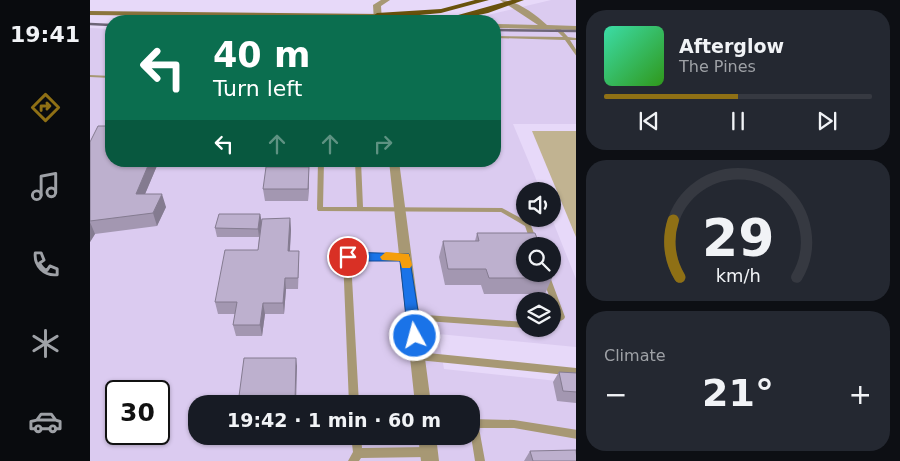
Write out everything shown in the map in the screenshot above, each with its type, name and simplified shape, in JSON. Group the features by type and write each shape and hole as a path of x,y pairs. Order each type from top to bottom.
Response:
{"highway":[{"path":"406,15 434,12 485,0"},
{"path":"460,15 485,11 507,2 520,0"}],"main road":[{"path":"90,13 205,15"},
{"path":"90,20 105,20"}],"street":[{"path":"378,15 377,5 386,0"},
{"path":"507,2 535,18 545,27"},
{"path":"501,26 576,28"},
{"path":"395,167 422,395"}],"lane":[{"path":"556,27 566,38 576,56"},
{"path":"501,37 576,39"},
{"path":"90,76 105,77"},
{"path":"321,167 320,209 502,210 528,225 532,237"},
{"path":"358,167 360,209"},
{"path":"354,395 348,257 405,257"},
{"path":"412,317 516,325"},
{"path":"417,356 576,372"},
{"path":"480,423 514,424 576,435"},
{"path":"477,445 480,461"},
{"path":"355,457 429,450"}],"shaded area":[{"path":"551,0 576,0 576,124 513,124 537,182 516,182 516,227 555,227 559,237 516,237 516,282 561,282 561,242 576,279 576,347 438,334 444,369 576,383 576,461 90,461 90,28 105,29 105,167 501,167 501,15 487,15"},
{"path":"532,131 576,131 576,237 561,201 561,182 553,182"}],"building":[{"path":"98,126 105,126 105,167 147,167 136,194 162,194 153,213 90,221 90,142"},
{"path":"266,167 309,167 308,189 263,189"},
{"path":"219,214 260,214 258,229 215,228"},
{"path":"290,218 288,251 299,251 298,278 285,278 283,303 263,303 260,325 233,325 237,302 215,302 225,250 258,250 262,219"},
{"path":"477,233 535,233 537,237 516,237 516,278 489,278 486,269 448,269 443,241 479,241"},
{"path":"244,358 296,358 295,395 239,395"},
{"path":"559,372 576,373 576,392 563,391"},
{"path":"576,450 576,461 533,461 530,451"}],"railway":[{"path":"90,24 105,25"},
{"path":"501,30 576,31"}],"slow traffic":[{"path":"386,257 405,257 406,265"}],"route":[{"path":"348,257 405,257 415,336"}]}
